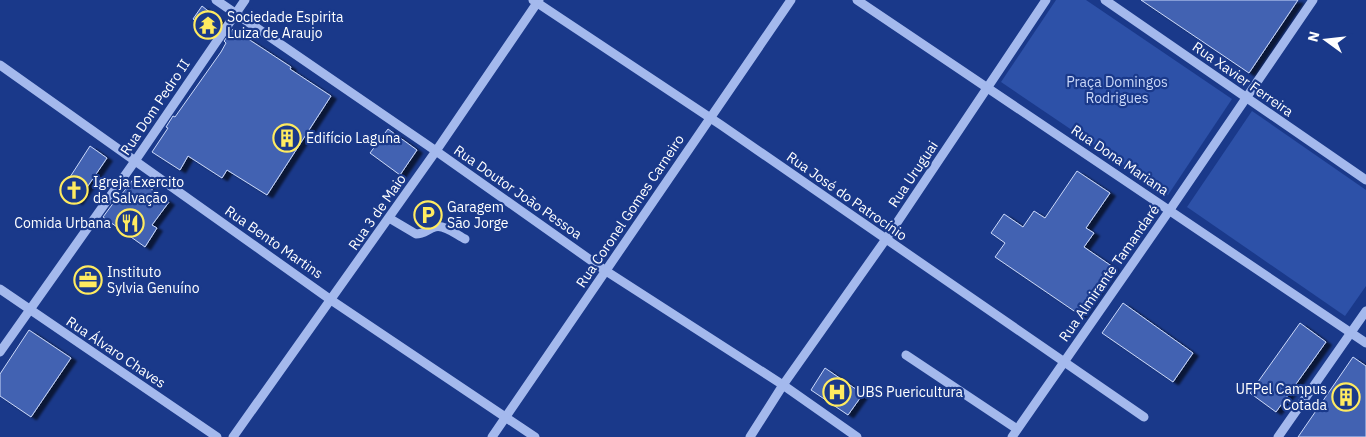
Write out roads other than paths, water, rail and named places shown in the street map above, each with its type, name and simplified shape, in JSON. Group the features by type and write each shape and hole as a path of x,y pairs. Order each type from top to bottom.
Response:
{"street":[{"name":"Rua Doutor João Pessoa","path":"216,0 436,151 606,271 783,385 858,437"},
{"name":"Rua Dom Pedro II","path":"0,352 135,161 245,0"},
{"name":"Rua Coronel Gomes Carneiro","path":"492,437 790,0"},
{"name":"Rua Dona Mariana","path":"858,0 1366,343"},
{"name":"Rua Uruguai","path":"750,437 783,385 886,239 1046,0"},
{"name":"Rua Xavier Ferreira","path":"1105,0 1366,180"},
{"name":"Rua Almirante Tamandaré","path":"1015,433 1313,0"},
{"name":"Rua José do Patrocínio","path":"536,1 710,118 1144,417"},
{"name":"Rua 3 de Maio","path":"233,437 436,151 536,1"},
{"name":"Rua Bento Martins","path":"0,65 331,300 535,437"},
{"path":"389,218 416,234 421,234 440,226 464,239"},
{"name":"Rua Álvaro Chaves","path":"0,289 217,437"},
{"path":"1278,437 1366,311"},
{"path":"906,355 1015,433"}],"place":[{"name":"Sociedade Espirita Luiza de Araujo","path":"208,25"},
{"name":"Edifício Laguna","path":"287,138"},
{"name":"Igreja Exercito da Salvação","path":"74,190"},
{"name":"Garagem São Jorge","path":"428,215"},
{"name":"Comida Urbana","path":"130,223"},
{"name":"Instituto Sylvia Genuíno","path":"88,280"},
{"name":"UBS Puericultura","path":"837,392"},
{"name":"UFPel Campus Cotada","path":"1346,397"}],"park label":[{"name":"Praça Domingos Rodrigues","path":"1117,90"}]}
